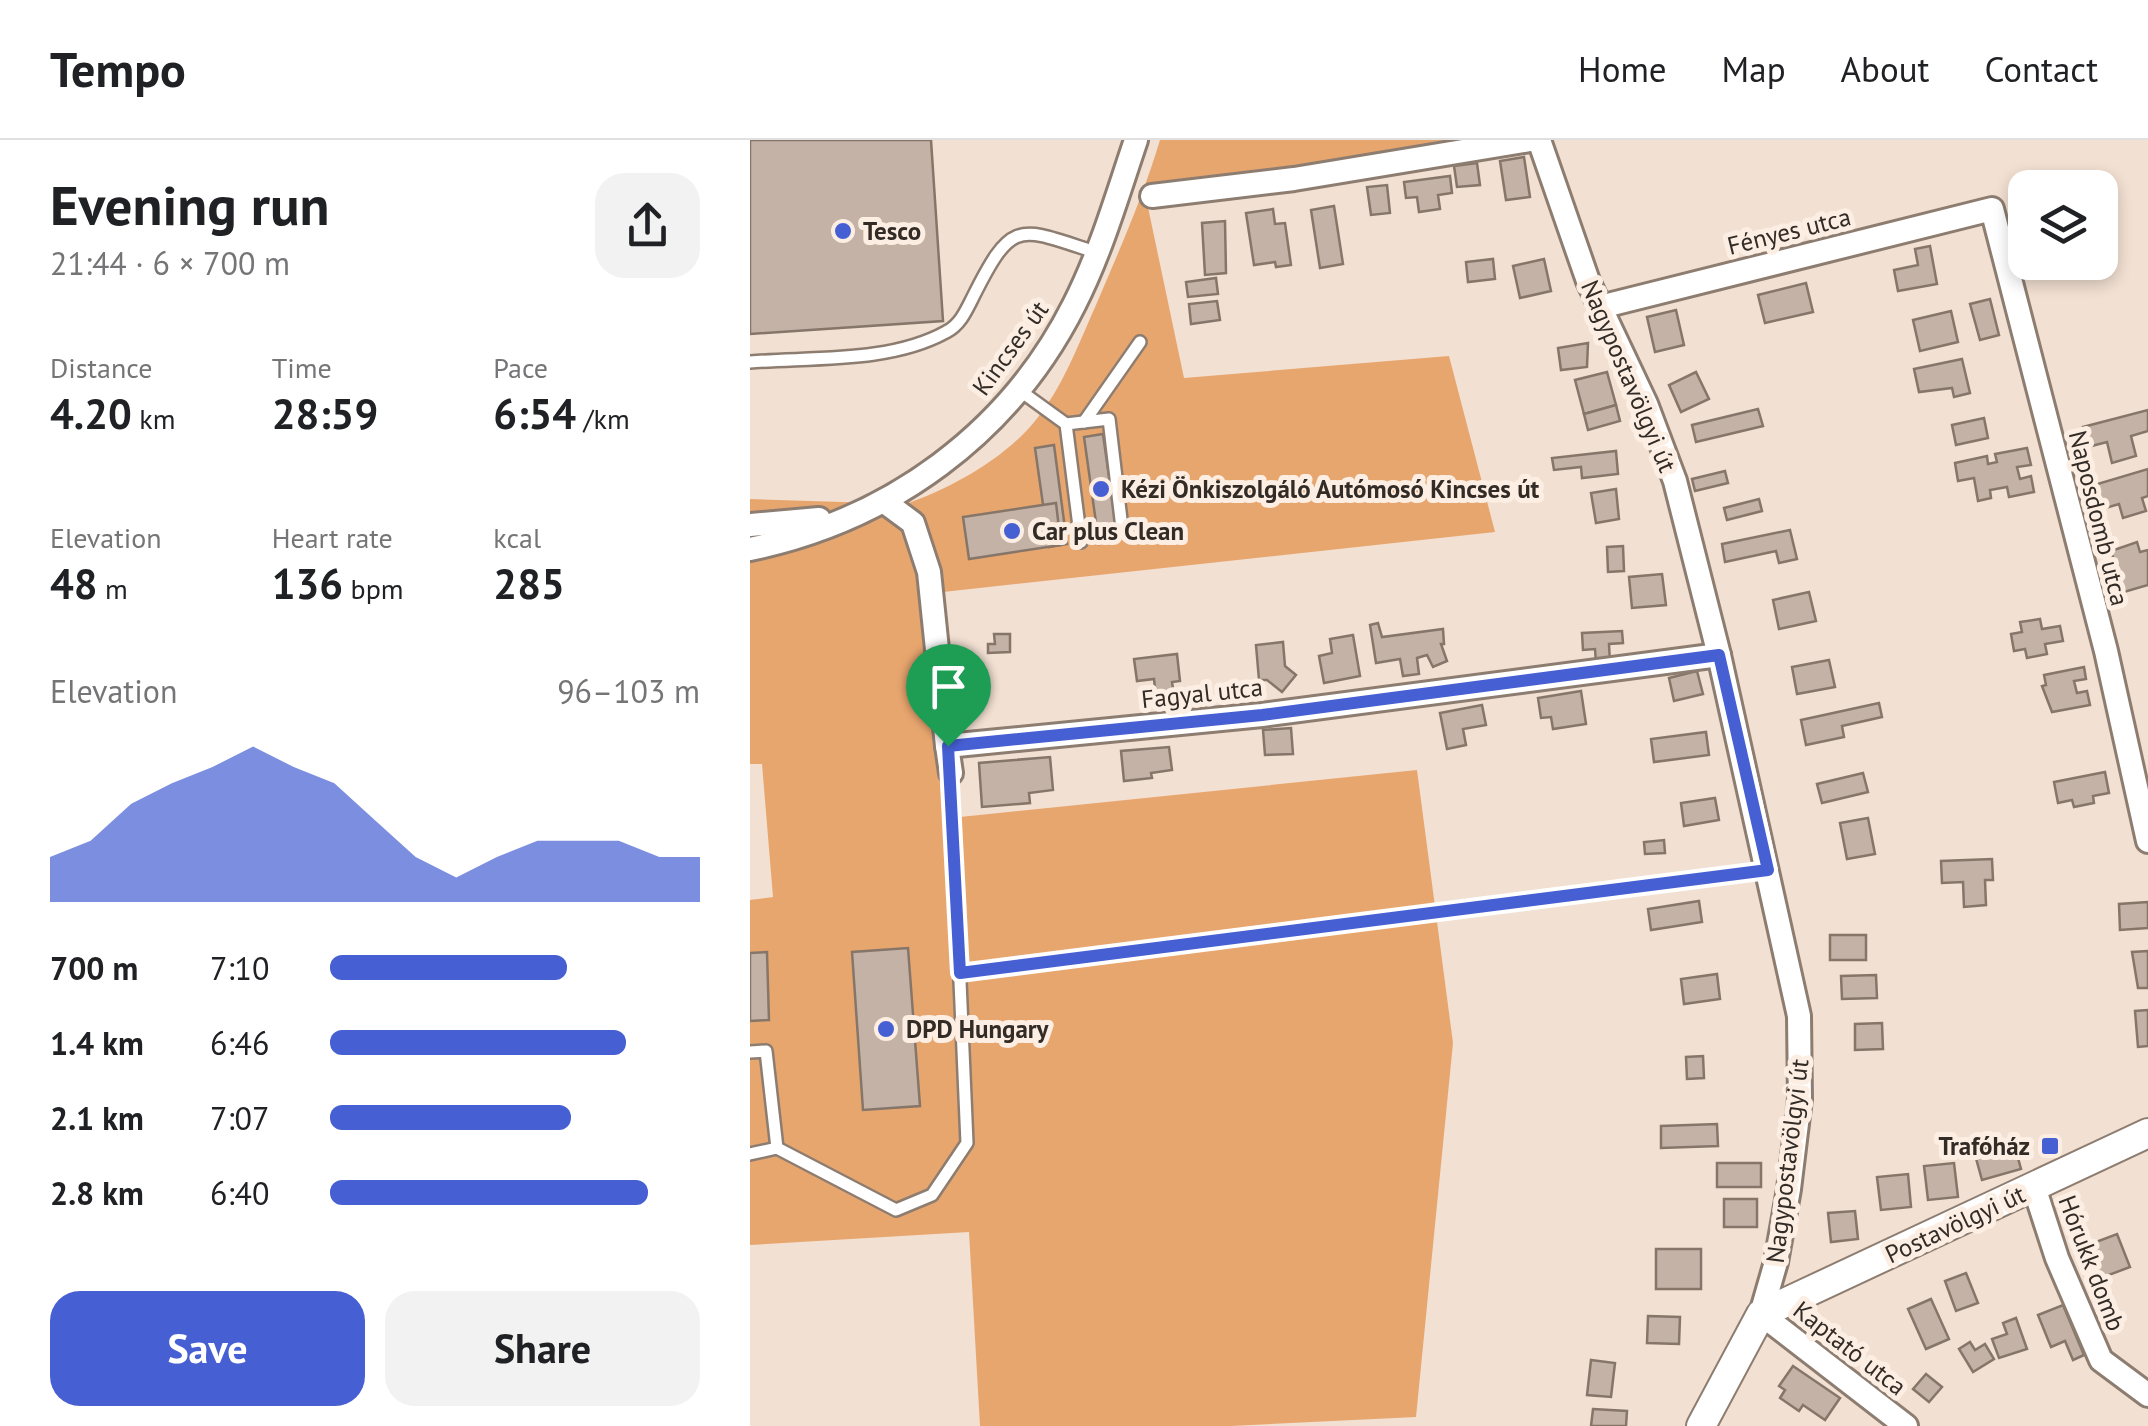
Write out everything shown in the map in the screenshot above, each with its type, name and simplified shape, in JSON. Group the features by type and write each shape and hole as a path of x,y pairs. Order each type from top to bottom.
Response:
{"street":[{"name":"Kincses út","path":"842,517 886,503 954,456 1019,390 1060,330 1098,254 1136,140"},
{"path":"1152,196 1294,179 1530,140"},
{"name":"Nagypostavölgyi út","path":"1539,140 1560,209 1646,404 1674,481 1719,655 1797,1003 1802,1044 1800,1098 1776,1262 1761,1314 1701,1426"},
{"name":"Fényes utca","path":"1600,306 1992,209"},
{"name":"Naposdomb utca","path":"1992,209 2106,651 2148,842"},
{"path":"886,503 913,523 929,572 950,772"},
{"path":"750,526 842,517"},
{"path":"750,548 785,542 842,517"},
{"name":"Fagyal utca","path":"948,746 1262,715 1719,655"},
{"name":"Postavölgyi út","path":"1761,1314 2148,1133"},
{"name":"Hórukk domb","path":"2034,1187 2057,1258 2101,1360 2148,1395"},
{"name":"Kaptató utca","path":"1761,1314 1906,1426"}],"lane":[{"path":"750,362 901,350 950,330 966,311 996,251 1012,238 1044,235 1098,254"},
{"path":"1084,422 1140,342"},
{"path":"1019,390 1066,424 1108,420 1122,528"},
{"path":"1066,424 1081,542"},
{"path":"750,1154 777,1148 860,1195 896,1210 932,1195 967,1143 950,772"},
{"path":"960,973 1768,870"},
{"path":"750,1052 766,1050 777,1148"}],"shaded area":[{"path":"1160,140 1500,140 1145,193 1184,378 1449,356 1495,532 943,592 960,817 1417,770 1453,1043 1416,1417 1231,1426 980,1426 969,1232 750,1245 750,900 773,897 762,764 750,764 750,499 906,504 959,481 1008,448 1045,408 1069,365 1130,224"}],"building":[{"name":"Tesco","path":"750,140 931,140 943,321 750,334"},
{"path":"1524,157 1530,197 1506,200 1500,161"},
{"path":"1477,163 1480,185 1457,187 1454,166"},
{"path":"1450,176 1452,193 1438,195 1440,209 1419,212 1417,197 1406,198 1404,182"},
{"path":"1387,185 1390,213 1371,215 1367,187"},
{"path":"1334,206 1343,264 1320,268 1311,210"},
{"path":"1273,209 1275,224 1285,223 1291,265 1254,265 1246,213"},
{"path":"1225,221 1226,273 1205,275 1202,223"},
{"path":"1930,246 1937,284 1898,291 1894,270 1918,265 1915,249"},
{"path":"1493,259 1495,279 1468,282 1466,262"},
{"path":"1544,259 1551,291 1520,298 1513,266"},
{"path":"1216,278 1218,294 1188,297 1186,282"},
{"path":"1806,283 1813,312 1765,323 1758,295"},
{"path":"1990,299 1999,335 1980,340 1970,304"},
{"path":"1217,301 1220,320 1191,324 1189,304"},
{"path":"1676,310 1684,345 1655,352 1647,317"},
{"path":"1951,311 1958,342 1920,351 1913,320"},
{"path":"1588,343 1587,367 1561,370 1558,348"},
{"path":"1962,359 1970,393 1954,397 1952,388 1919,392 1914,369"},
{"path":"1607,372 1616,405 1584,414 1575,380"},
{"path":"1696,372 1709,399 1681,412 1669,385"},
{"path":"1616,405 1620,421 1588,430 1584,414"},
{"path":"1758,409 1763,426 1696,442 1692,425"},
{"path":"2148,410 2148,431 2131,436 2136,456 2112,463 2107,442 2088,447 2083,427"},
{"path":"1984,418 1988,438 1956,445 1952,425"},
{"name":"Kézi Önkiszolgáló Autómosó Kincses út","path":"1103,434 1118,541 1099,544 1084,437"},
{"name":"Kézi Önkiszolgáló Autómosó Kincses út","path":"1054,445 1067,544 1049,547 1035,448"},
{"path":"2027,448 2031,465 2017,467 2020,479 2031,476 2034,492 2009,497 2007,487 1990,490 1991,498 1978,501 1974,478 1958,481 1955,463 1987,456 1988,464 1997,462 1995,454"},
{"path":"1616,451 1618,474 1582,478 1581,467 1554,470 1552,458"},
{"path":"2148,469 2148,496 2142,498 2146,511 2123,518 2119,504 2102,509 2094,485"},
{"path":"1725,471 1728,483 1695,491 1692,479"},
{"path":"1616,489 1619,519 1596,523 1591,493"},
{"path":"1759,499 1762,511 1727,520 1724,508"},
{"name":"Car plus Clean","path":"1056,503 1061,545 969,559 963,517"},
{"path":"1790,530 1797,559 1779,563 1776,551 1725,562 1722,544"},
{"path":"2137,542 2140,552 2148,550 2148,585 2124,592 2111,551"},
{"path":"1623,546 1624,571 1608,572 1607,547"},
{"path":"1662,574 1666,605 1632,608 1629,577"},
{"path":"1809,592 1816,621 1779,629 1773,600"},
{"path":"2040,619 2042,629 2060,626 2063,641 2045,644 2047,654 2027,658 2025,649 2014,651 2011,634 2022,632 2020,622"},
{"path":"1378,623 1382,637 1443,629 1441,644 1447,661 1433,667 1427,655 1417,658 1419,674 1403,676 1400,659 1376,663 1370,625"},
{"path":"1622,631 1623,643 1609,644 1610,663 1596,664 1595,649 1583,650 1582,633"},
{"path":"994,634 1010,634 1010,652 988,653 988,644 995,644"},
{"path":"1353,635 1360,676 1324,683 1319,656 1332,653 1330,639"},
{"path":"1283,642 1285,666 1296,675 1282,692 1267,680 1259,680 1256,645"},
{"path":"1177,654 1180,681 1172,682 1174,695 1156,697 1154,679 1137,681 1134,659"},
{"path":"1829,660 1835,687 1797,694 1792,667"},
{"path":"2084,667 2086,679 2074,681 2077,693 2087,691 2090,705 2052,712 2042,686 2046,685 2044,675"},
{"path":"1697,671 1703,694 1674,701 1669,678"},
{"path":"1581,691 1586,724 1553,729 1551,717 1541,718 1538,698"},
{"path":"1879,703 1882,717 1842,726 1844,737 1806,745 1801,720"},
{"path":"1482,705 1486,725 1463,729 1466,745 1447,749 1440,713"},
{"path":"1291,728 1293,754 1265,755 1263,730"},
{"path":"1706,732 1709,755 1654,762 1651,739"},
{"path":"1169,747 1172,770 1151,773 1152,778 1124,781 1121,751"},
{"path":"1050,757 1053,790 1029,793 1030,803 982,807 979,763"},
{"path":"2105,772 2109,793 2093,796 2094,803 2074,807 2072,800 2058,803 2054,782"},
{"path":"1863,773 1868,792 1822,803 1817,784"},
{"path":"1715,798 1719,820 1684,826 1681,803"},
{"path":"1868,818 1875,854 1847,859 1840,823"},
{"path":"1664,840 1665,853 1645,854 1644,842"},
{"path":"1992,859 1993,880 1985,880 1986,905 1964,907 1963,882 1942,883 1941,861"},
{"path":"1699,901 1702,922 1651,930 1648,909"},
{"path":"2148,902 2148,928 2120,930 2119,904"},
{"path":"1830,935 1866,935 1866,960 1830,960"},
{"name":"DPD Hungary","path":"908,948 920,1106 863,1110 852,952"},
{"path":"2148,951 2148,988 2138,988 2132,952"},
{"path":"767,952 769,1020 750,1021 750,953"},
{"path":"1717,974 1720,999 1684,1004 1681,979"},
{"path":"1876,975 1877,998 1842,999 1841,976"},
{"path":"2148,1010 2148,1046 2138,1047 2135,1011"},
{"path":"1882,1023 1883,1049 1855,1050 1855,1024"},
{"path":"1703,1056 1704,1078 1687,1079 1686,1057"},
{"path":"1717,1124 1718,1146 1661,1148 1661,1126"},
{"path":"2013,1140 2021,1169 1982,1180 1974,1151"},
{"path":"1717,1163 1761,1163 1761,1187 1717,1187"},
{"path":"1954,1163 1958,1197 1928,1200 1924,1166"},
{"path":"1908,1174 1911,1207 1881,1210 1877,1177"},
{"path":"1724,1199 1757,1199 1757,1227 1724,1227"},
{"path":"1855,1211 1858,1239 1831,1242 1828,1213"},
{"path":"2117,1234 2130,1267 2101,1278 2088,1245"},
{"path":"1656,1249 1701,1249 1701,1289 1656,1289"},
{"path":"1966,1273 1978,1303 1956,1311 1945,1281"},
{"path":"1931,1299 1949,1339 1926,1349 1908,1309"},
{"path":"2063,1305 2084,1355 2073,1360 2065,1341 2051,1347 2038,1315"},
{"path":"1648,1316 1680,1317 1679,1344 1647,1343"},
{"path":"2016,1318 2027,1349 1999,1358 1992,1339 2007,1334 2003,1323"},
{"path":"1970,1342 1975,1350 1985,1344 1994,1359 1973,1372 1959,1349"},
{"path":"1591,1360 1615,1363 1611,1397 1587,1395"},
{"path":"1793,1366 1840,1398 1825,1420 1803,1405 1799,1411 1780,1398 1785,1390 1779,1386"},
{"path":"1926,1374 1942,1387 1929,1402 1913,1389"},
{"path":"1593,1409 1627,1411 1626,1426 1591,1426"}],"place":[{"name":"Tesco","path":"843,231"},
{"name":"Kézi Önkiszolgáló Autómosó Kincses út","path":"1101,489"},
{"name":"Car plus Clean","path":"1012,531"},
{"name":"DPD Hungary","path":"886,1029"},
{"name":"Trafóház","path":"2050,1146"}],"route":[{"path":"1719,655 1768,870 960,973 948,746 1262,715 1719,655"}]}
